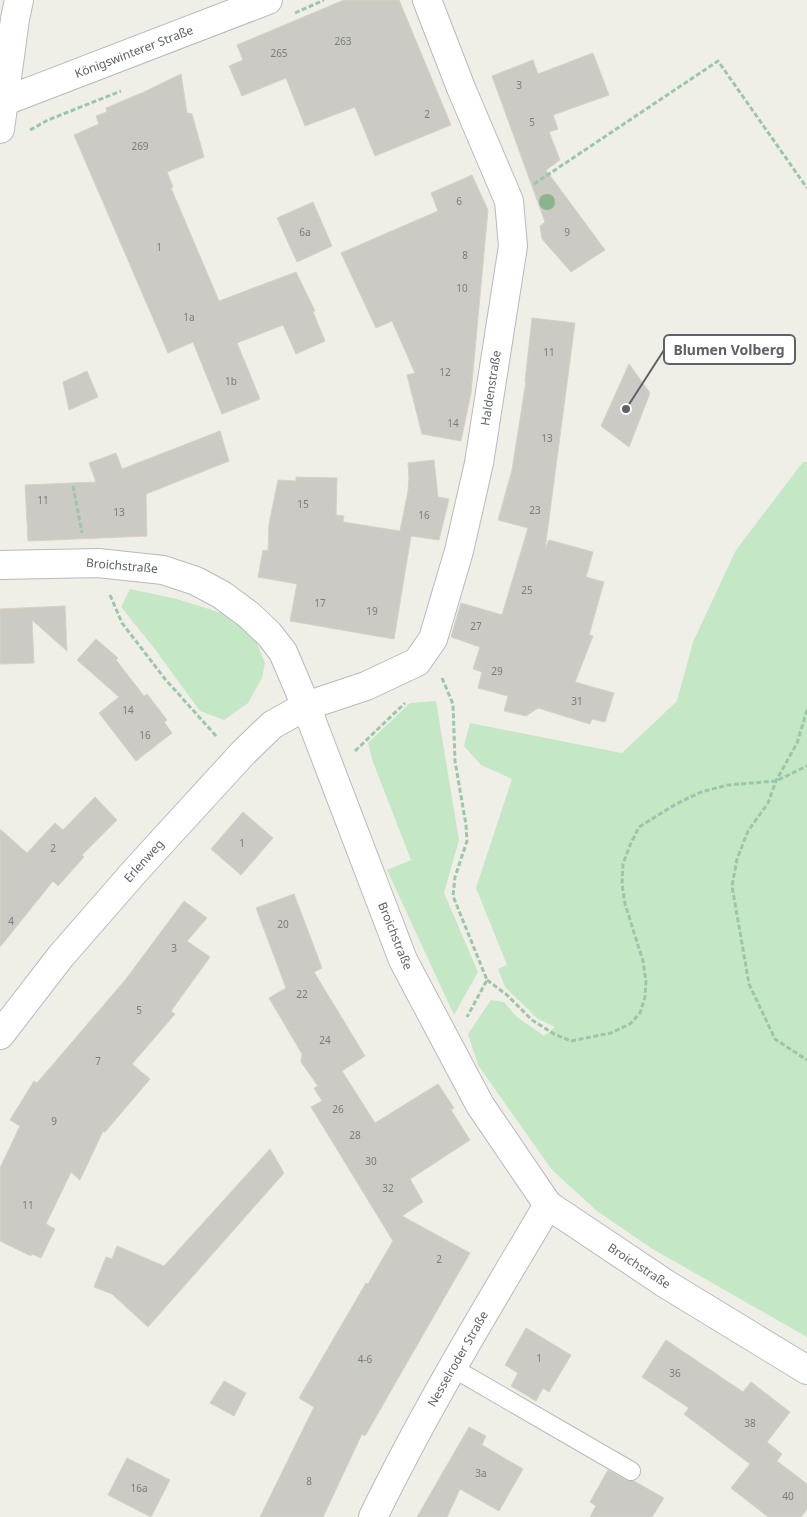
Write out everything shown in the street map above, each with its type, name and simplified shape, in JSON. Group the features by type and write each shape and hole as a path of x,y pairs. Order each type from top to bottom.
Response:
{"street":[{"path":"0,129 2,102 19,0"},
{"name":"Königswinterer Straße","path":"2,102 268,0"},
{"name":"Haldenstraße","path":"306,706 366,686 417,662 434,639 459,551 479,464 513,246 509,200 461,88 427,0"},
{"name":"Broichstraße","path":"0,565 98,563 163,570 196,581 222,596 249,615 269,634 283,652 306,706 403,960 480,1105 548,1205 666,1284 807,1370"},
{"name":"Erlenweg","path":"0,1036 74,942 242,753 272,725 306,706"},
{"name":"Nesselroder Straße","path":"373,1517 407,1448 548,1205"}],"lane":[{"path":"453,1368 631,1471"}],"path":[{"path":"509,200 718,61 807,188"},
{"path":"73,486 83,538 98,563 122,623 165,679 215,735 242,753"},
{"path":"434,682 442,676 453,704 455,760 466,825 467,841 455,877 453,896 487,980 507,995 532,1020 554,1034 571,1040 611,1033 630,1024 640,1013 645,996 646,982 643,961 625,904 622,884 623,864 639,827 676,804 701,792 728,785 776,781 807,766"},
{"path":"332,774 410,698"},
{"path":"807,710 797,743 776,781 768,803 748,831 737,859 732,886 749,984 776,1039 807,1060"},
{"path":"450,1049 487,980"}],"green space":[{"path":"803,462 807,462 807,1337 651,1248 597,1211 552,1170 478,1065 468,1034 491,1000 504,1002 517,1017 544,1036 555,1027 538,1019 505,987 498,969 507,965 476,888 512,779 481,765 464,746 470,723 622,753 677,701 693,642 736,550"},
{"path":"130,589 177,599 231,616 256,641 265,663 262,678 248,703 224,720 200,711 121,607"},
{"path":"436,701 459,840 444,893 478,972 454,1015 387,870 411,860 373,762 368,743 410,703"}],"building":[{"path":"344,0 399,0 451,125 375,156 355,107 305,126 286,78 242,96 229,66 243,60 237,45"},
{"path":"593,53 609,95 553,115 558,129 549,132 560,160 546,170 605,250 571,272 542,239 540,226 545,222 492,76 533,60 538,74"},
{"path":"181,74 187,113 192,114 204,157 167,172 173,187 171,188 219,301 296,272 315,311 313,312 325,341 296,354 283,325 237,343 260,399 222,414 193,342 168,353 74,135 99,124 96,116 107,112 106,108"},
{"path":"472,175 488,210 471,393 461,441 422,434 407,375 415,373 392,321 376,328 341,253 438,211 431,193"},
{"path":"313,202 332,246 297,262 277,218"},
{"path":"532,318 575,323 545,549 549,540 593,552 586,577 604,582 589,635 593,636 575,682 614,693 605,722 592,719 590,724 538,708 526,716 504,711 508,696 478,688 482,672 473,669 480,647 451,637 461,603 502,615 528,528 498,520 512,470 526,381"},
{"path":"629,364 650,393 629,447 601,426"},
{"path":"87,371 98,397 69,410 63,382"},
{"path":"220,431 229,461 146,494 147,536 28,541 25,485 96,482 89,463 116,453 122,469"},
{"path":"434,460 438,497 449,499 439,540 411,536 394,639 290,621 297,584 258,577 263,550 268,551 269,524 278,480 296,481 296,477 337,478 336,515 344,516 343,522 400,531 408,491 408,463"},
{"path":"65,606 67,651 32,620 34,663 0,664 0,609"},
{"path":"96,639 118,658 116,660 144,696 147,694 167,720 164,722 172,733 136,761 99,713 119,697 77,660"},
{"path":"95,797 117,820 82,855 84,857 58,886 53,881 0,947 0,829 27,853 55,823 63,830"},
{"path":"243,812 273,838 241,875 211,849"},
{"path":"294,894 322,968 314,972 365,1056 342,1071 375,1123 438,1084 454,1108 451,1110 470,1140 410,1179 423,1202 402,1216 470,1253 365,1436 362,1434 323,1517 260,1517 314,1407 299,1398 366,1283 368,1284 393,1241 311,1107 322,1101 314,1088 318,1086 301,1062 302,1054 269,998 286,988 256,908"},
{"path":"184,901 207,918 187,941 210,957 171,1011 175,1014 132,1064 150,1079 105,1132 103,1131 80,1180 71,1172 46,1224 55,1229 41,1258 32,1254 31,1256 0,1241 0,1168 20,1126 10,1120 34,1081 37,1083 126,979"},
{"path":"270,1149 284,1173 148,1327 112,1294 94,1287 106,1257 112,1259 117,1246 164,1266"},
{"path":"526,1328 571,1355 549,1392 543,1388 536,1401 511,1386 518,1373 505,1365"},
{"path":"666,1340 743,1392 751,1382 790,1412 767,1442 782,1454 777,1461 807,1484 807,1509 801,1517 768,1517 731,1488 750,1464 684,1414 689,1408 642,1377"},
{"path":"224,1381 246,1393 234,1416 210,1403"},
{"path":"469,1427 486,1436 482,1445 523,1469 499,1511 460,1489 447,1517 417,1517"},
{"path":"127,1458 170,1480 151,1517 108,1495"},
{"path":"608,1470 626,1480 634,1481 664,1498 652,1517 590,1517 596,1506 590,1502"}],"place":[{"name":"Blumen Volberg","path":"626,409"}]}
